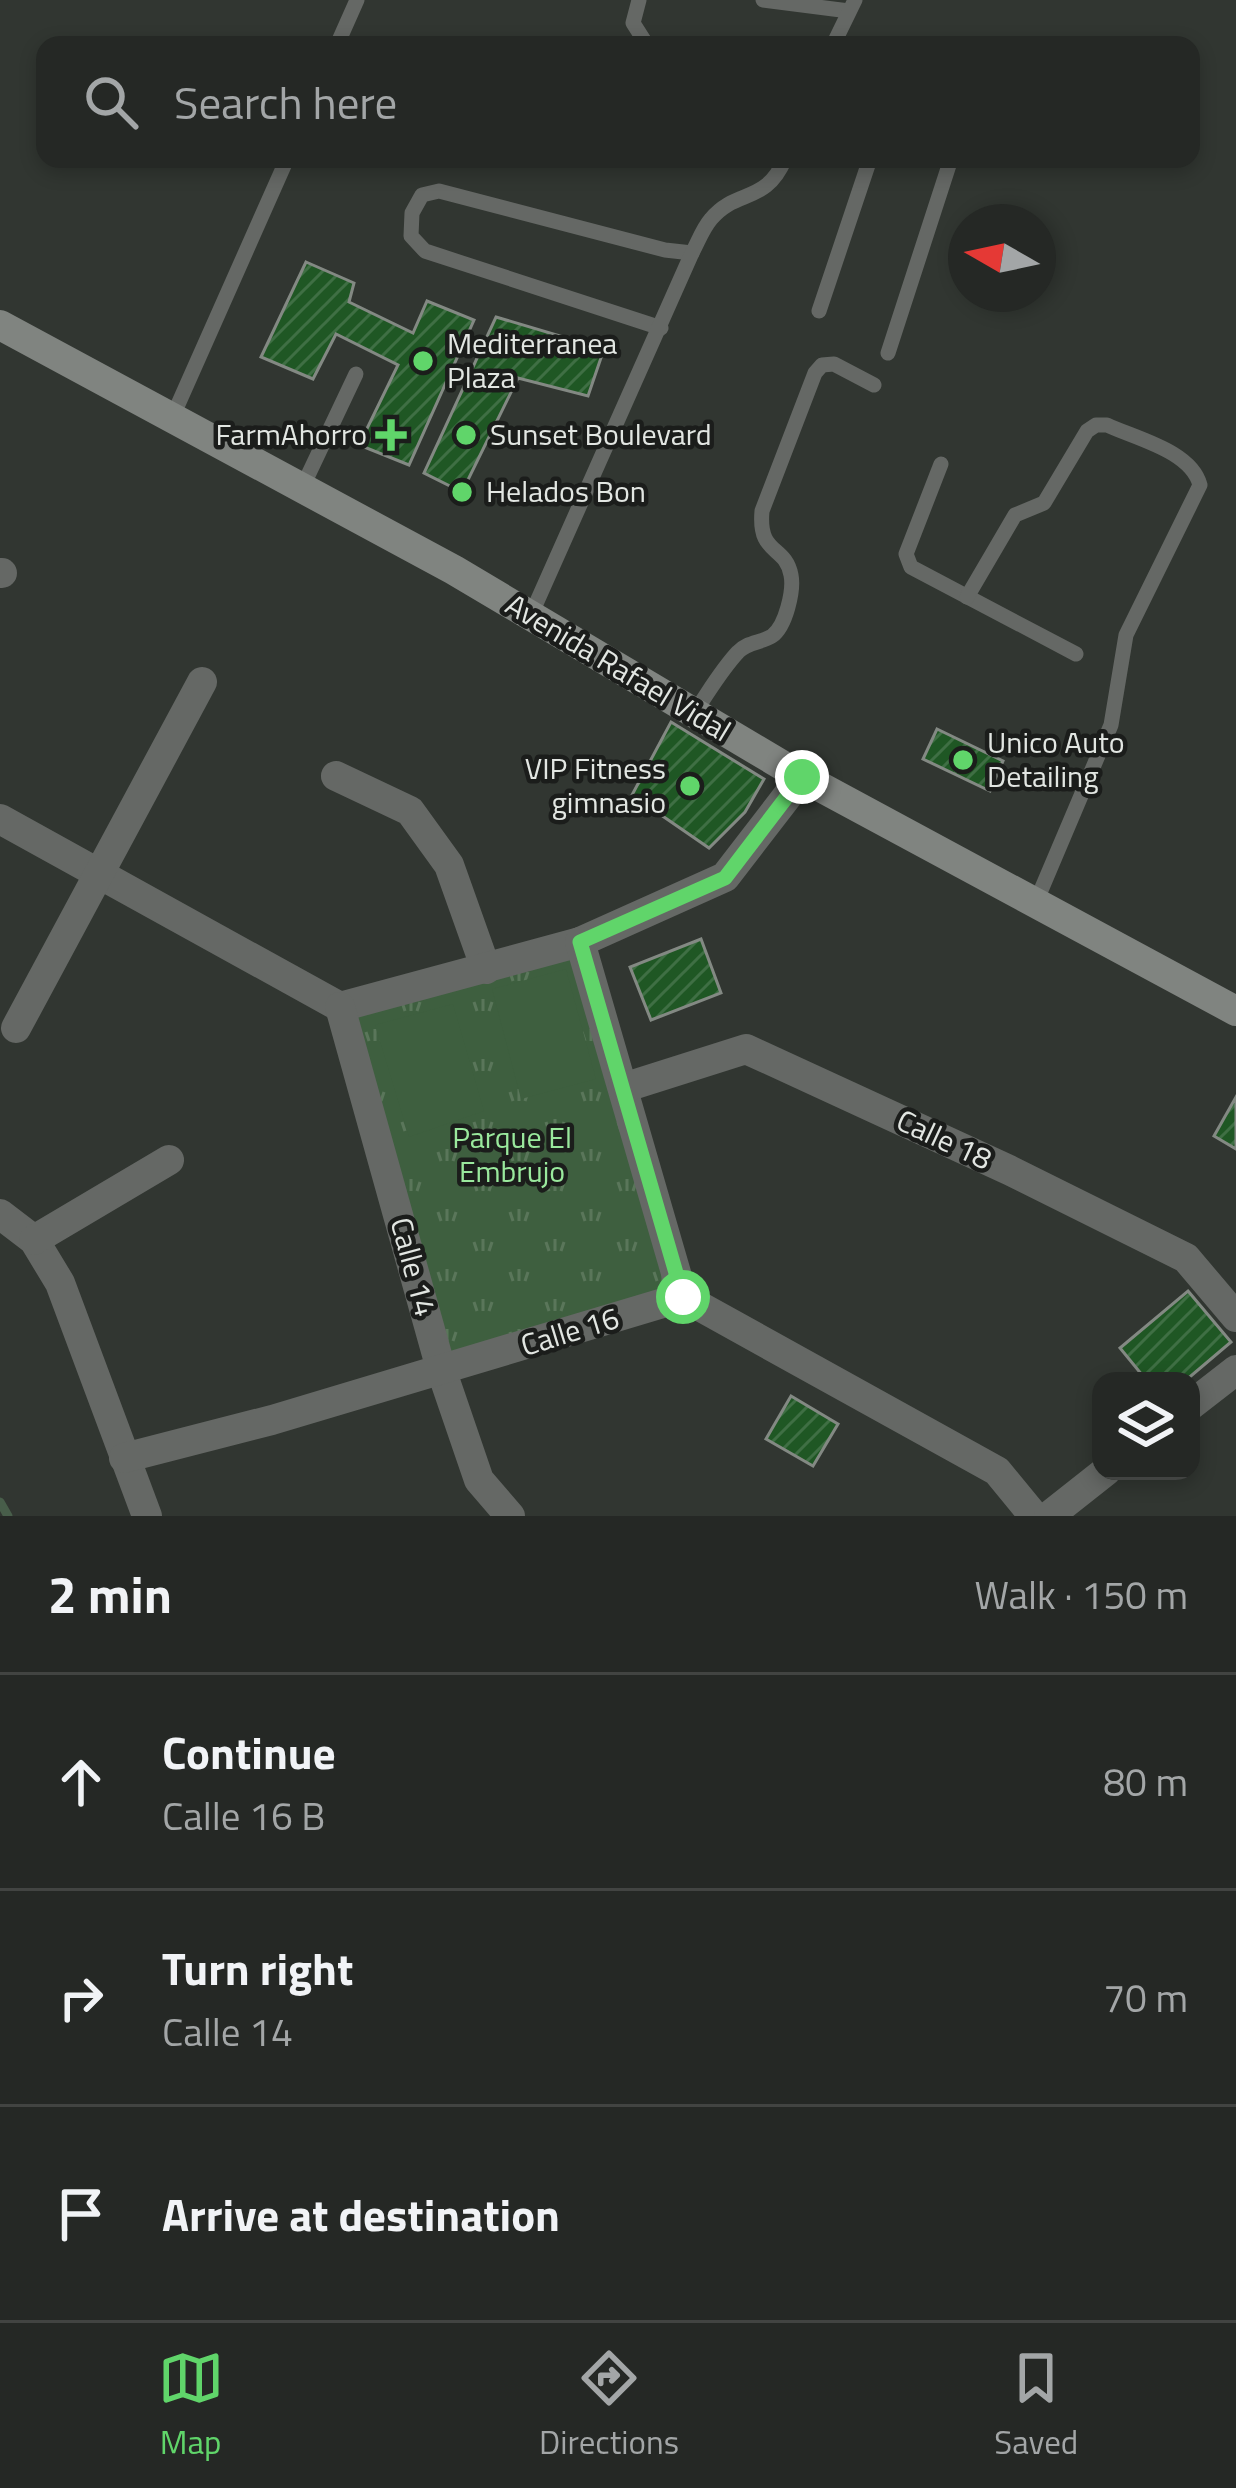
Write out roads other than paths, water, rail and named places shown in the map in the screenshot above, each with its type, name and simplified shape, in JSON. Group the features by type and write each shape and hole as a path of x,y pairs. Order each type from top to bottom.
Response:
{"main road":[{"name":"Avenida Rafael Vidal","path":"0,326 530,615 802,777 1236,1011"}],"street":[{"path":"16,1028 202,682"},
{"path":"336,776 410,811 449,866 486,969"},
{"path":"0,819 340,1007 580,942 725,878 802,777"},
{"path":"580,942 683,1297 997,1471 1034,1516"},
{"name":"Calle 14","path":"340,1007 441,1369 479,1480 510,1516"},
{"name":"Calle 18","path":"623,1088 746,1048 1186,1258 1236,1317"},
{"path":"34,1240 169,1160"},
{"path":"0,1214 34,1240 72,1313 146,1516"},
{"name":"Calle 16","path":"124,1458 272,1420 683,1297"},
{"path":"1200,1398 1236,1370"},
{"path":"1049,1516 1095,1480"}],"lane":[{"path":"341,36 357,0"},
{"path":"639,0 633,23 641,36"},
{"path":"763,0 852,6 837,36"},
{"path":"172,418 282,168"},
{"path":"530,615 712,217 730,203 763,191 781,168"},
{"path":"819,310 867,168"},
{"path":"888,353 948,168"},
{"path":"661,328 425,251 411,236 416,203 422,195 440,191 692,253"},
{"path":"694,713 740,650 779,628 787,606 792,577 785,560 760,532 762,511 815,374 822,365 834,364 874,385"},
{"path":"302,488 356,374"},
{"path":"967,597 1016,515 1044,502 1087,431 1096,425 1107,425 1187,462 1198,476 1200,485 1126,635 1111,725 1036,902"},
{"path":"941,464 907,554 911,567 1076,654"}],"waterway":[{"path":"0,1502 8,1516"}],"place":[{"name":"Mediterranea Plaza","path":"423,361"},
{"name":"FarmAhorro","path":"391,435"},
{"name":"Sunset Boulevard","path":"466,435"},
{"name":"Helados Bon","path":"462,492"},
{"name":"Unico Auto Detailing","path":"963,760"},
{"name":"VIP Fitness gimnasio","path":"690,786"}],"park label":[{"name":"Parque El Embrujo","path":"512,1155"}]}
